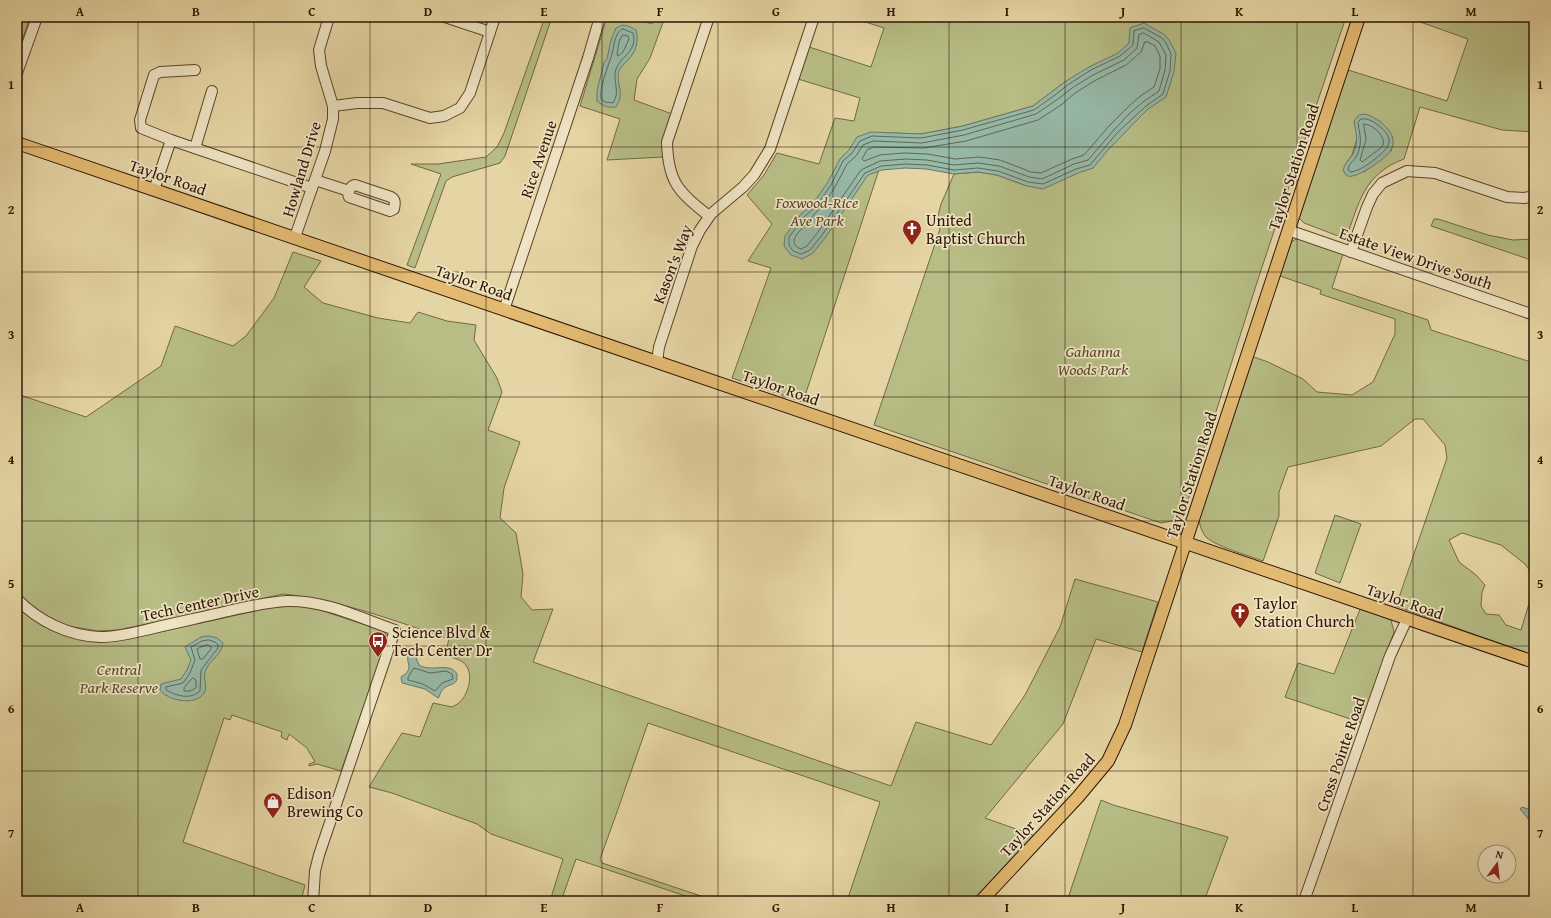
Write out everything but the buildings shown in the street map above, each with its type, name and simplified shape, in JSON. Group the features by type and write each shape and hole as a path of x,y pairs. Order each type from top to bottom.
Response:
{"main road":[{"name":"Taylor Station Road","path":"980,901 1078,797 1108,761 1125,725 1359,17"},
{"name":"Taylor Road","path":"17,142 1534,662"}],"street":[{"path":"17,73 37,17"},
{"name":"Howland Drive","path":"295,237 325,151 333,120 333,106 321,66 319,50 329,17"},
{"path":"445,17 490,32"},
{"path":"333,106 357,103 383,103 430,118 444,116 460,108 470,93 495,17"},
{"name":"Rice Avenue","path":"504,310 588,58 600,17"},
{"path":"709,17 667,142 668,161 677,187 687,198 709,216"},
{"name":"Kason's Way","path":"657,362 659,347 692,246 709,216 743,187 754,175 770,150 814,17"},
{"path":"195,70 160,72 154,75 139,124 141,128 195,148 314,184 349,190"},
{"path":"195,148 212,91"},
{"path":"154,190 171,140"},
{"path":"1351,252 1366,207 1373,194 1382,183 1407,171 1435,173 1507,197 1524,198 1534,196"},
{"name":"Estate View Drive South","path":"1288,230 1534,315"},
{"name":"Tech Center Drive","path":"17,599 25,608 38,617 61,629 86,636 100,637 125,634 256,605 288,601 318,603 395,630 319,855 315,872 313,901"},
{"name":"Cross Pointe Road","path":"1304,901 1390,656 1407,618"}],"green space":[{"path":"17,17 30,17 17,55"},
{"path":"545,17 552,17 505,156 500,163 452,177 446,181 415,268 407,265 441,174 411,164 438,164 486,157 497,147 504,133"},
{"path":"607,17 632,17 652,24 656,17 665,17 650,58 637,79 634,100 672,114 663,146 663,157 607,160 620,119 580,106"},
{"name":"Gahanna Woods Park","path":"850,17 1346,17 1259,276 1182,519 1161,523 874,425 940,229 937,220 941,204 954,174 978,172 997,175 1027,186 1066,81 1033,106 963,126 921,134 891,133 803,402 732,378 771,268 748,261 772,224 747,195 764,175 777,153 819,164 835,118 854,121 860,98 798,79 809,47 871,67 884,28"},
{"path":"1406,17 1534,17 1534,132 1502,130 1420,107 1404,159 1391,165 1371,181 1360,201 1346,239 1304,223 1299,218 1300,210 1345,69 1447,101 1468,39","holes":["1357,139 1392,150 1364,172 1345,165 1352,155"]},
{"path":"1434,219 1488,235 1513,240 1534,239 1534,261 1431,226"},
{"path":"1296,239 1304,240 1343,254 1332,288 1428,320 1431,330 1534,363 1534,576 1525,564 1501,545 1462,533 1449,540 1459,562 1476,575 1485,585 1482,592 1481,606 1486,614 1499,615 1506,625 1521,630 1534,587 1534,656 1396,606 1447,458 1445,445 1423,419 1415,419 1381,446 1288,467 1279,492 1279,516 1263,561 1232,550 1210,540 1205,536 1199,519 1251,356 1268,362 1303,379 1317,392 1352,395 1373,382 1395,334 1395,319 1320,294 1321,290 1277,275 1291,242"},
{"name":"Central Park Reserve","path":"293,252 321,261 304,287 323,303 378,318 410,323 418,312 447,321 476,325 474,340 497,378 502,392 488,430 520,442 504,488 500,518 516,533 523,574 521,597 532,610 553,609 533,662 891,786 916,722 991,745 1025,695 1060,627 1075,579 1158,602 1142,652 1096,639 1063,724 985,818 1033,835 1034,838 974,901 847,901 880,802 648,723 600,859 602,863 716,901 700,901 576,859 561,901 550,901 563,859 491,834 477,824 392,793 369,787 402,733 420,737 433,703 452,707 463,699 469,685 469,671 463,662 445,655 449,639 388,618 347,606 283,594 119,630 98,631 68,626 46,616 26,613 46,627 58,633 88,640 129,639 273,607 299,606 320,610 384,631 388,638 341,771 317,764 309,766 309,764 315,762 307,748 289,734 287,740 281,737 282,732 232,715 230,720 224,718 183,842 305,885 301,901 17,901 17,394 86,417 161,366 175,326 233,346 246,336 274,298"},
{"path":"1335,515 1361,524 1340,583 1315,573"},
{"path":"1361,607 1387,616 1391,620 1394,632 1362,723 1285,697 1298,663 1334,674"},
{"path":"1101,800 1113,805 1228,837 1204,901 1067,901"}],"water":[{"path":"1144,23 1165,35 1176,53 1174,72 1166,97 1148,109 1107,151 1093,168 1043,189 1027,186 997,175 978,172 954,174 926,169 905,168 882,170 868,175 813,253 802,259 791,255 784,246 785,236 801,214 810,207 819,195 828,182 840,159 849,150 857,137 871,132 921,134 963,126 1033,106 1066,81 1089,67 1118,53 1129,43 1130,28"},
{"path":"623,25 636,30 637,43 633,54 619,71 619,102 616,107 608,107 597,101 597,91 611,40 616,28"},
{"path":"1365,114 1376,119 1387,128 1393,138 1393,144 1389,153 1379,161 1361,173 1349,176 1346,175 1343,170 1355,150 1356,138 1354,121 1359,115"},
{"path":"209,636 217,638 223,643 220,651 209,664 205,672 206,688 204,693 194,700 188,701 175,699 164,694 160,690 161,684 181,679 187,670 191,660 185,647 201,637"},
{"path":"409,653 415,655 419,665 424,667 450,668 454,670 457,674 456,682 444,688 438,698 425,689 402,683 401,677 408,671 409,668"},
{"path":"1522,807 1534,811 1534,826 1520,809"}],"place":[{"name":"United Baptist Church","path":"912,246"},
{"name":"Taylor Station Church","path":"1240,629"},
{"name":"Science Blvd & Tech Center Dr","path":"378,658"},
{"name":"Edison Brewing Co","path":"273,819"}],"park label":[{"name":"Foxwood-Rice Ave Park","path":"817,211"}]}
